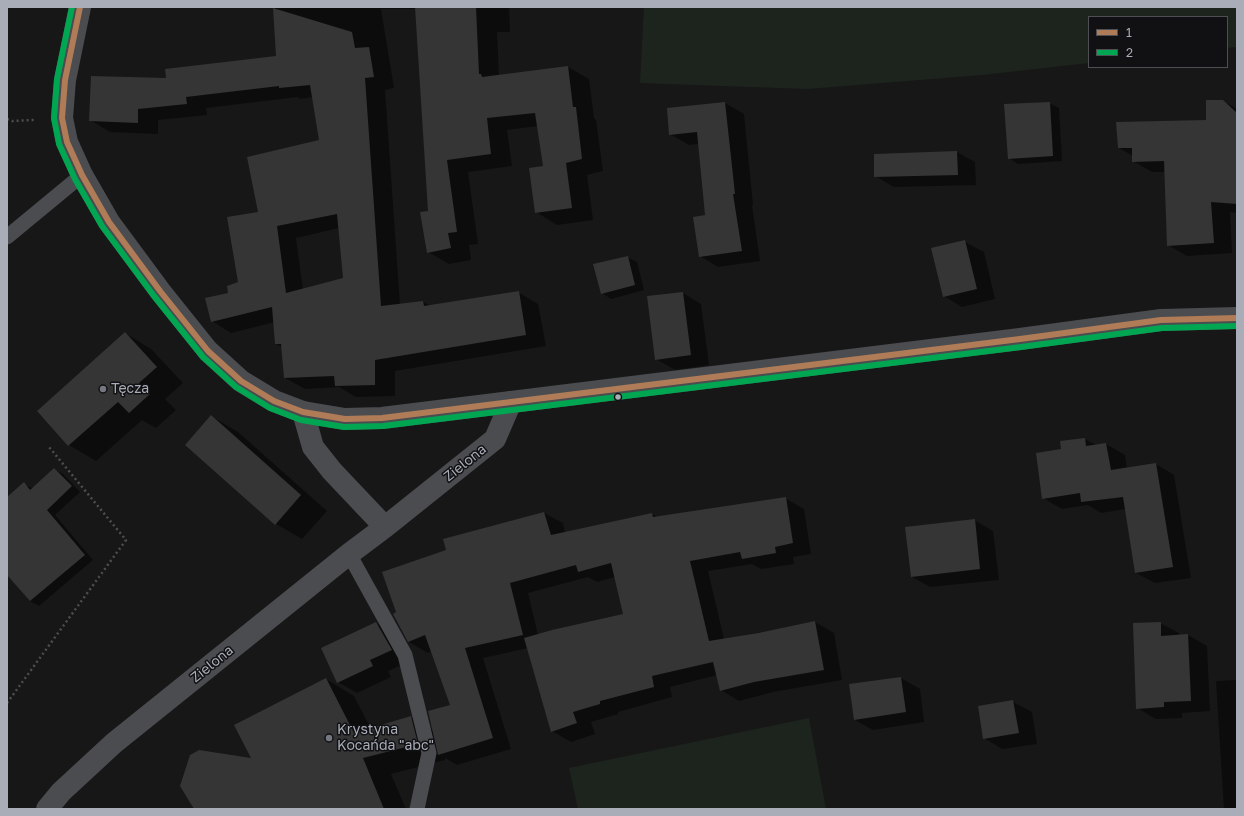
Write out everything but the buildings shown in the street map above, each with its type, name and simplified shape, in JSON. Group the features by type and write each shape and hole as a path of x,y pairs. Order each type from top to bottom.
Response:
{"street":[{"path":"80,7 65,80 62,118 67,142 82,174 109,222 160,291 208,351 241,381 274,401 303,412 345,419 382,418 1012,340 1161,320 1237,318"},
{"name":"Zielona","path":"47,809 61,792 114,743 495,439 511,402"},
{"path":"303,412 313,447 332,471 385,527"}],"lane":[{"path":"7,237 82,174"},
{"path":"349,554 405,655 429,753 417,809"}],"path":[{"path":"7,703 126,540 49,447"}],"shaded area":[{"path":"644,7 1237,7 1237,47 1228,48 1228,16 1088,16 1088,63 982,75 807,89 640,83"},
{"path":"809,718 826,809 578,809 569,768"}],"transit line":[{"name":"2","path":"72,7 57,79 54,118 59,144 75,179 102,226 154,296 203,357 236,387 270,408 301,420 344,427 383,426 1021,347 1162,328 1237,326"},
{"name":"1","path":"80,7 65,80 62,118 67,142 82,175 109,222 160,291 208,351 241,381 274,401 303,412 345,419 382,418 1020,339 1161,320 1237,318"}],"place":[{"name":"Tęcza","path":"103,389"},
{"name":"Krystyna Kocańda \"abc\"","path":"329,738"}]}
